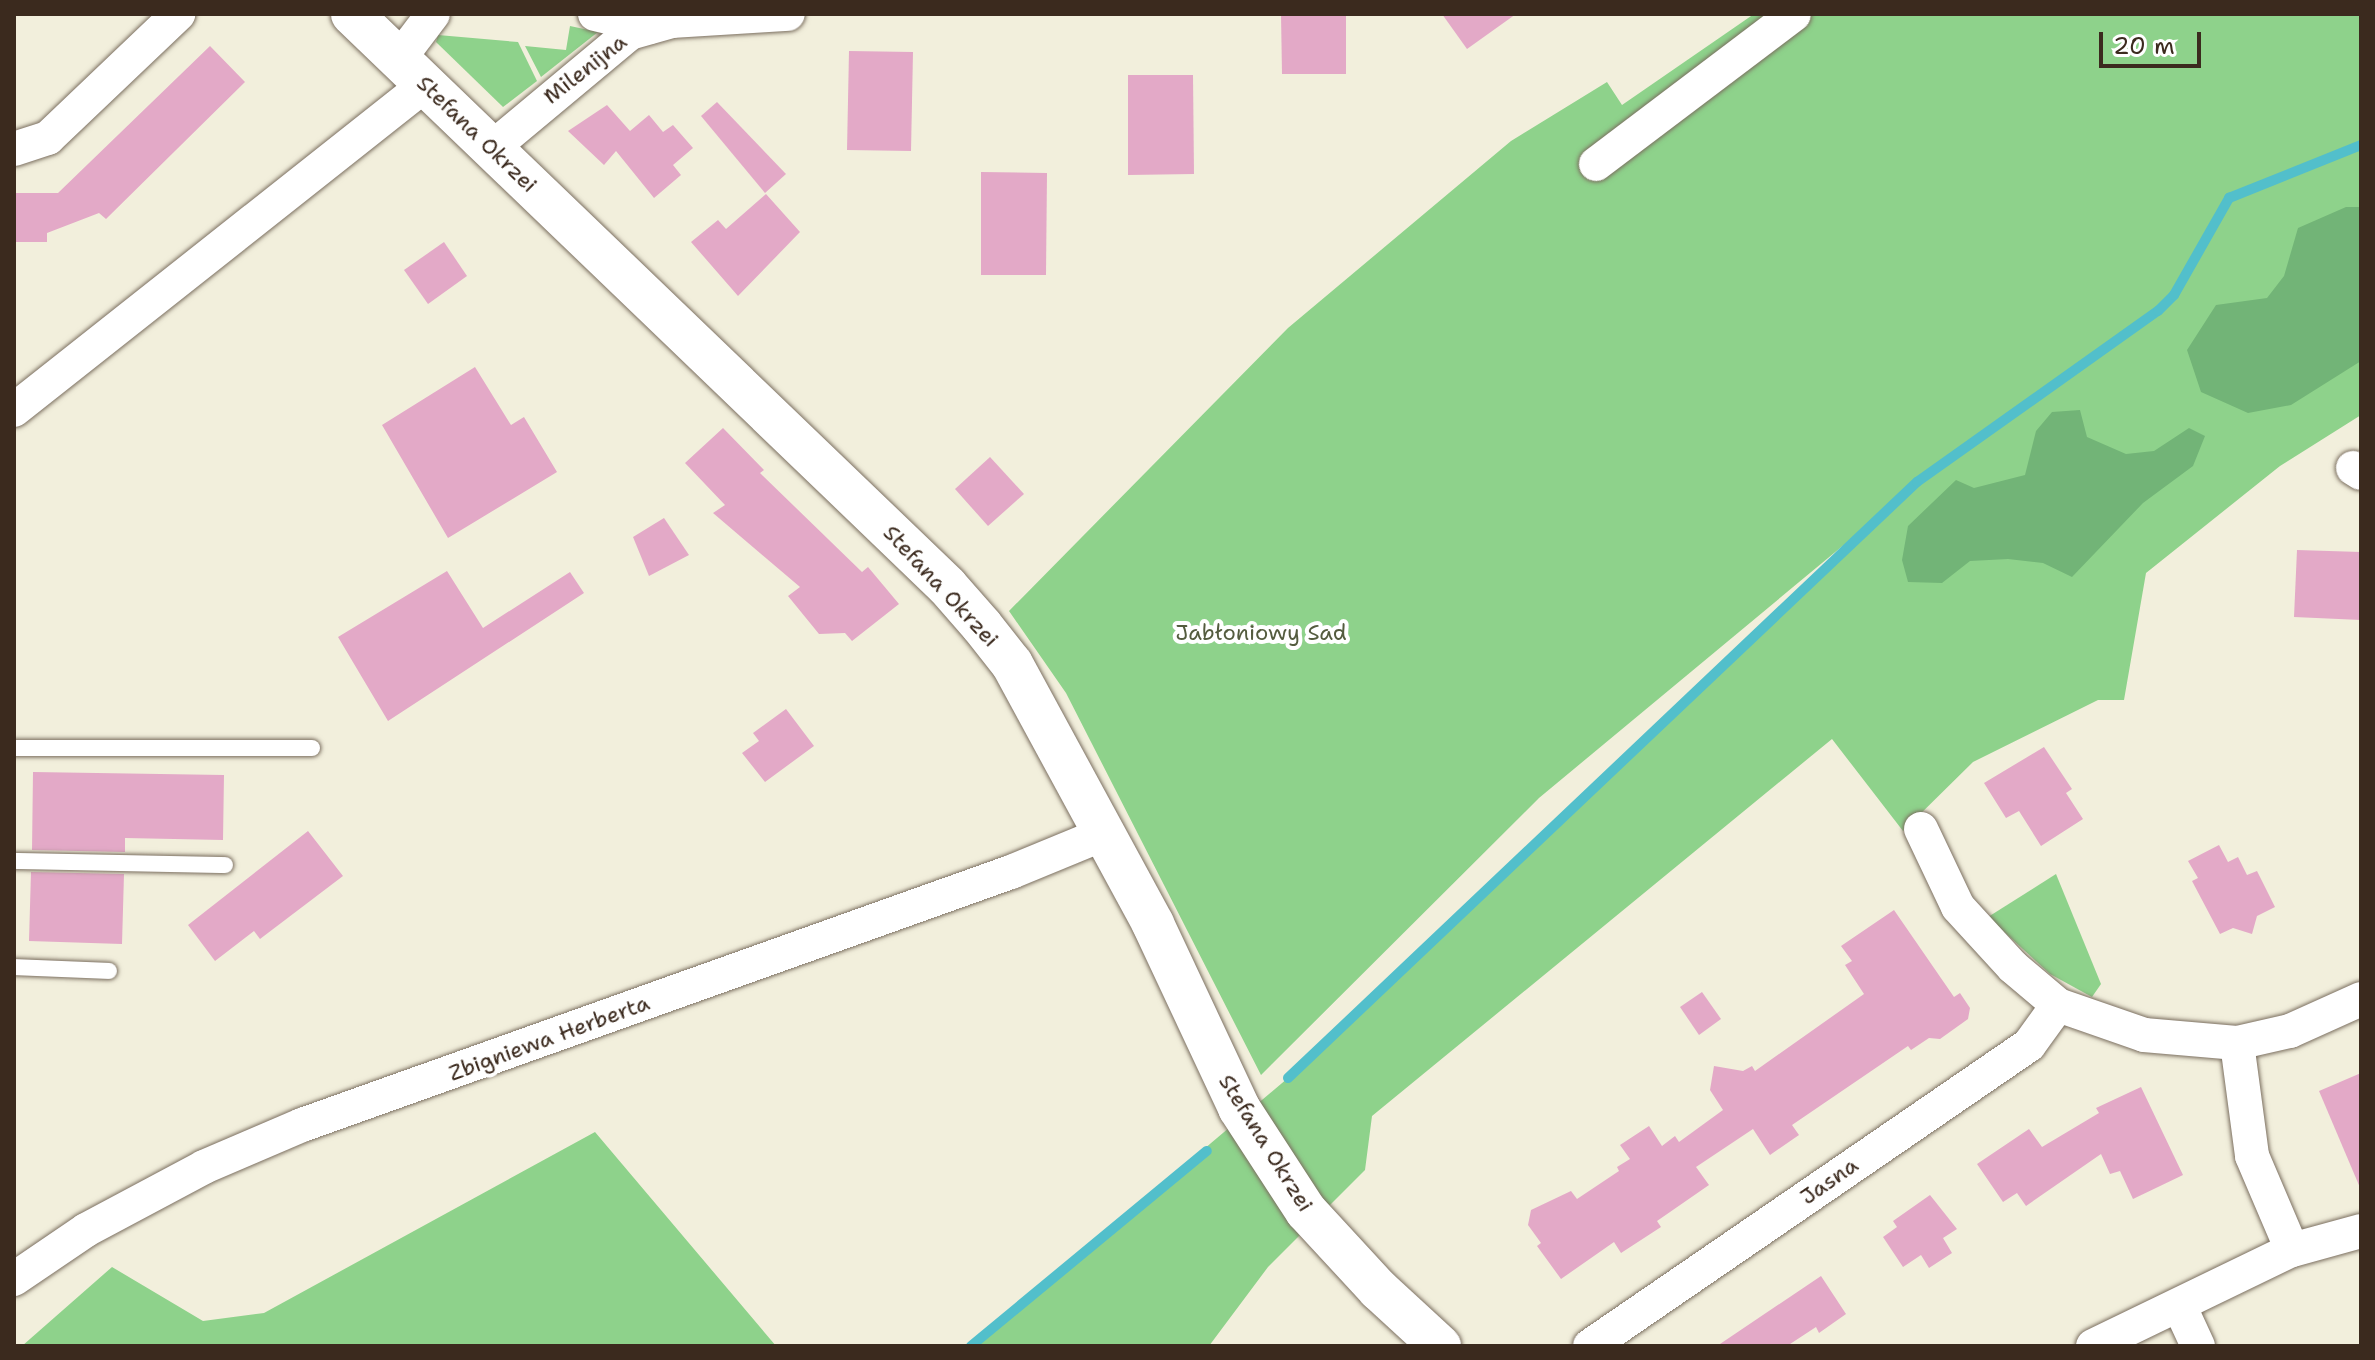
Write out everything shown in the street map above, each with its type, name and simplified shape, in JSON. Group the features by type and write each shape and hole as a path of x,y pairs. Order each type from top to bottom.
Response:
{"street":[{"path":"14,149 48,138 178,14"},
{"name":"Stefana Okrzei","path":"352,14 947,586 1012,664 1153,924 1239,1108 1306,1211 1379,1290 1440,1346"},
{"path":"14,410 412,72 433,14"},
{"path":"595,14 649,27"},
{"name":"Milenijna","path":"492,148 611,44 649,27 788,14"},
{"path":"1596,164 1794,14"},
{"path":"1921,829 1958,907 2013,967 2058,1005 2144,1035 2237,1043 2290,1031 2361,999"},
{"name":"Zbigniewa Herberta","path":"14,1279 86,1230 204,1167 302,1125 1011,872 1103,834"},
{"name":"Jasna","path":"1590,1346 2029,1045 2058,1005"},
{"path":"2237,1043 2252,1156 2292,1250"},
{"path":"2093,1346 2180,1307 2292,1250 2361,1231"},
{"path":"2180,1307 2198,1346"}],"lane":[{"path":"14,748 312,748"},
{"path":"14,861 225,865"},
{"path":"14,967 109,971"}],"green space":[{"name":"Jabłoniowy Sad","path":"1754,14 2361,14 2361,415 2280,466 2146,573 2124,700 2098,700 1973,762 1903,831 1832,739 1372,1116 1365,1170 1268,1267 1209,1346 971,1346 1288,1078 1904,495 1539,798 1261,1075 1066,693 1009,611 1288,328 1511,141 1607,82 1622,105"},
{"path":"570,26 598,32 541,77 525,46 566,50"},
{"path":"438,35 518,42 537,81 503,107 436,42"},
{"path":"2346,207 2361,207 2361,361 2291,405 2248,413 2201,392 2187,350 2216,305 2267,298 2284,276 2298,228"},
{"path":"2080,410 2087,437 2126,454 2154,451 2189,428 2205,436 2193,466 2143,503 2072,577 2043,563 2008,559 1970,561 1942,583 1908,582 1902,560 1908,526 1956,480 1974,488 2025,475 2036,431 2052,412"},
{"path":"2056,874 2101,984 2092,997 2050,974 1988,917"},
{"path":"595,1132 776,1346 22,1346 112,1267 203,1321 264,1313"}],"building":[{"path":"1281,14 1346,14 1346,74 1282,74"},
{"path":"1442,14 1516,14 1467,49"},
{"path":"210,46 245,82 106,219 99,213 47,233 47,242 14,242 14,193 58,193"},
{"path":"849,51 913,52 911,151 847,150"},
{"path":"1128,75 1193,75 1194,174 1128,175"},
{"path":"717,102 786,174 765,193 701,116"},
{"path":"607,105 630,131 649,115 663,132 673,125 693,148 673,165 681,175 654,198 616,151 604,165 568,131"},
{"path":"981,172 1047,173 1046,275 981,275"},
{"path":"766,194 800,232 738,296 691,242 718,220 726,229"},
{"path":"444,242 467,276 428,304 404,270"},
{"path":"475,367 511,425 524,417 557,472 448,538 382,425"},
{"path":"723,428 764,470 760,473 862,572 868,567 899,604 852,641 845,633 819,634 788,596 800,587 713,513 725,505 685,463"},
{"path":"990,457 1024,494 988,526 955,489"},
{"path":"664,518 689,555 649,576 633,537"},
{"path":"2297,550 2361,552 2361,620 2294,617"},
{"path":"447,571 483,628 570,572 584,593 388,721 338,637"},
{"path":"786,709 814,746 765,782 742,753 759,741 753,733"},
{"path":"2044,747 2072,789 2066,793 2083,819 2041,846 2019,811 2006,818 1984,783"},
{"path":"33,772 224,775 223,840 125,838 125,852 32,850"},
{"path":"308,831 343,876 260,939 254,931 215,961 188,925"},
{"path":"2219,845 2228,862 2238,857 2247,875 2257,871 2275,907 2257,916 2252,934 2233,928 2220,934 2192,881 2198,878 2188,861"},
{"path":"31,872 124,874 122,944 29,941"},
{"path":"1894,910 1954,997 1960,993 1970,1008 1968,1019 1940,1039 1929,1038 1911,1050 1908,1046 1792,1125 1799,1135 1770,1155 1753,1129 1696,1167 1709,1185 1657,1221 1661,1227 1621,1253 1614,1242 1561,1279 1537,1246 1541,1243 1528,1225 1531,1210 1571,1191 1577,1199 1619,1171 1617,1167 1630,1159 1620,1145 1649,1126 1662,1146 1675,1136 1679,1142 1723,1110 1710,1090 1714,1066 1743,1071 1752,1066 1755,1071 1864,994 1845,965 1852,961 1841,946"},
{"path":"1702,992 1721,1019 1699,1035 1680,1007"},
{"path":"2361,1073 2361,1190 2319,1091"},
{"path":"2141,1087 2183,1175 2133,1199 2120,1171 2110,1174 2101,1154 2026,1206 2017,1193 2003,1202 1977,1164 2029,1129 2042,1147 2099,1113 2096,1108"},
{"path":"1930,1195 1957,1229 1943,1238 1952,1253 1929,1268 1921,1255 1903,1267 1883,1237 1897,1227 1893,1221"},
{"path":"1821,1276 1846,1314 1819,1333 1816,1327 1787,1346 1717,1346"}],"waterway":[{"path":"1288,1078 1917,482 2158,311 2174,295 2229,198 2361,145"},
{"path":"971,1346 1207,1151"}]}
